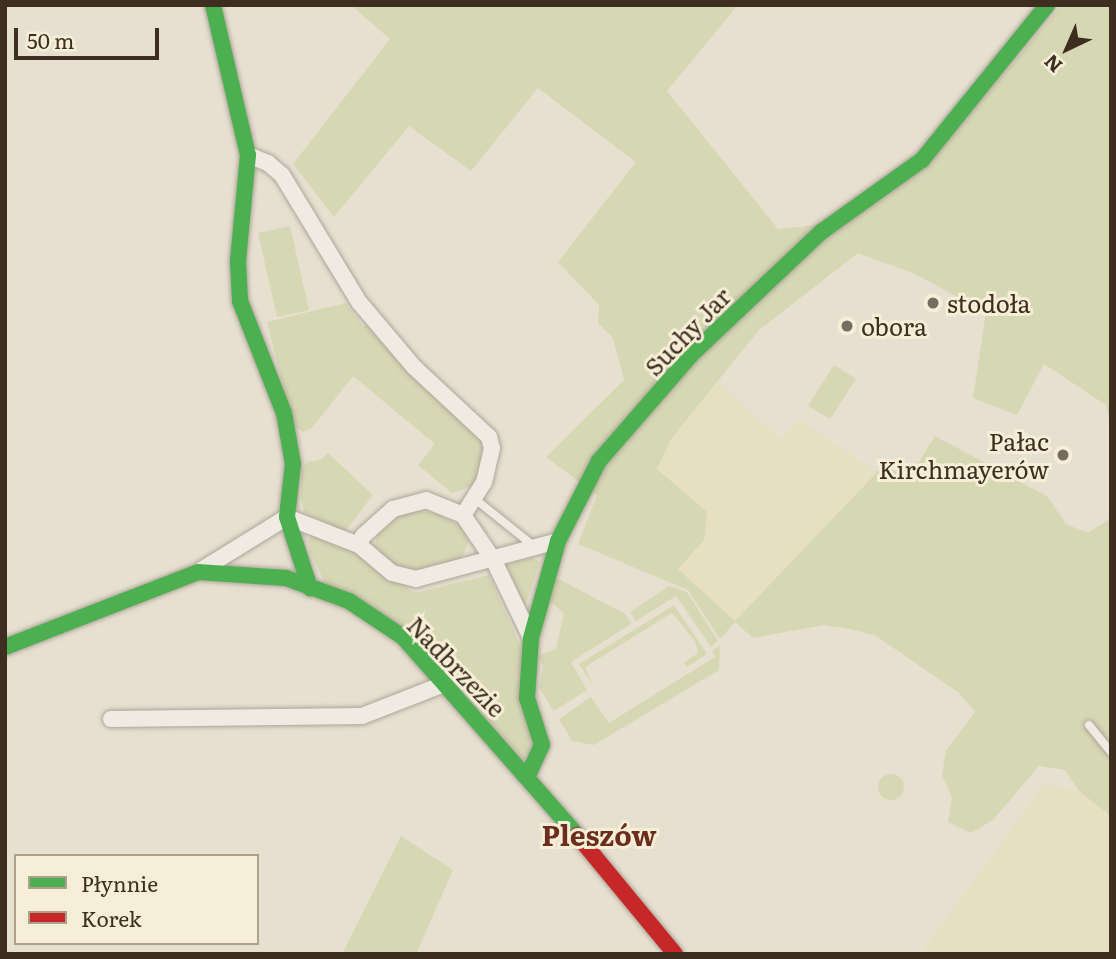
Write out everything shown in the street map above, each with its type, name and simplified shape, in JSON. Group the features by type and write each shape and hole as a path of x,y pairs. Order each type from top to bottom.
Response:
{"street":[{"path":"213,5 248,155 238,261 240,301 274,379 284,414 293,464 287,517 310,587"},
{"name":"Suchy Jar","path":"528,775 542,745 527,698 531,638 558,541 599,461 691,355 821,232 922,160 1047,5"},
{"path":"248,155 268,163 293,188 359,302 414,367 489,437 492,448 475,499 463,515"},
{"path":"359,545 363,536 393,509 412,500 439,502 463,515 494,561 531,638"},
{"path":"287,517 359,545 392,573 416,579 494,561 558,541"},
{"path":"198,572 287,517"},
{"name":"Nadbrzezie","path":"5,647 198,572 285,578 349,601 403,637 528,775 675,954"},
{"path":"111,719 362,716 444,684"}],"lane":[{"path":"475,499 537,549"},
{"path":"1089,724 1111,752"}],"shaded area":[{"path":"718,382 780,439 800,420 878,473 735,621 678,568 704,540 657,470 671,439"},
{"path":"1044,784 1079,791 1111,816 1111,954 920,954"}],"green space":[{"path":"351,5 738,5 667,91 778,229 816,225 939,151 1062,5 1111,5 1111,428 1106,405 1044,364 1017,415 973,398 986,312 915,274 858,253 759,330 671,439 657,469 707,512 704,540 678,569 735,621 885,464 908,480 935,436 1047,496 1066,524 1088,533 1111,518 1111,816 1079,791 1065,770 1039,766 993,820 971,833 948,822 952,797 942,775 946,751 975,712 959,693 876,636 850,629 824,625 753,638 735,622 720,639 688,590 578,544 597,495 546,457 624,380 613,338 598,323 599,305 558,262 636,162 538,88 471,171 409,126 334,217 293,164 390,39"},
{"path":"290,226 309,310 277,317 258,233"},
{"path":"346,303 363,326 369,324 481,434 486,456 475,485 452,493 418,465 435,444 353,376 312,428 303,432 293,425 267,322"},
{"path":"834,365 856,379 830,419 808,406"},
{"path":"328,453 373,495 344,533 304,512 301,499 301,470 307,462 320,460"},
{"path":"404,512 438,514 461,527 469,542 460,560 426,572 396,568 382,559 374,546 379,531"},
{"path":"314,534 346,547 415,593 489,575 520,645 533,750 524,760 414,637 325,583 310,552 308,540"},
{"path":"532,557 540,562 525,607 506,565"},
{"path":"557,578 625,614 631,624 571,662 587,690 554,711 539,688 543,666 538,656 556,649 564,613 550,602"},
{"path":"669,586 687,592 718,641 711,647 676,596 636,621 630,612"},
{"path":"674,605 707,654 687,667 684,663 698,653 695,641 672,613 585,667 593,686 579,664"},
{"path":"720,645 719,670 594,745 572,741 559,719 591,697 609,723 715,657 712,651"},
{"path":"891,774 900,778 904,787 900,796 891,800 882,796 878,787 882,778"},
{"path":"401,836 453,870 416,954 342,954"}],"traffic: fast":[{"path":"213,5 248,155 238,261 240,301 284,413 293,464 287,517 310,588"},
{"path":"528,775 542,745 527,698 531,638 558,541 599,461 691,355 821,232 922,160 1047,5"},
{"path":"5,647 198,572 286,578 349,601 403,637 577,835"}],"traffic: jam":[{"path":"577,835 675,954"}],"place":[{"name":"stodoła","path":"933,303"},
{"name":"obora","path":"847,326"},
{"name":"Pałac Kirchmayerów","path":"1063,455"}],"district":[{"name":"Pleszów","path":"599,834"}]}
